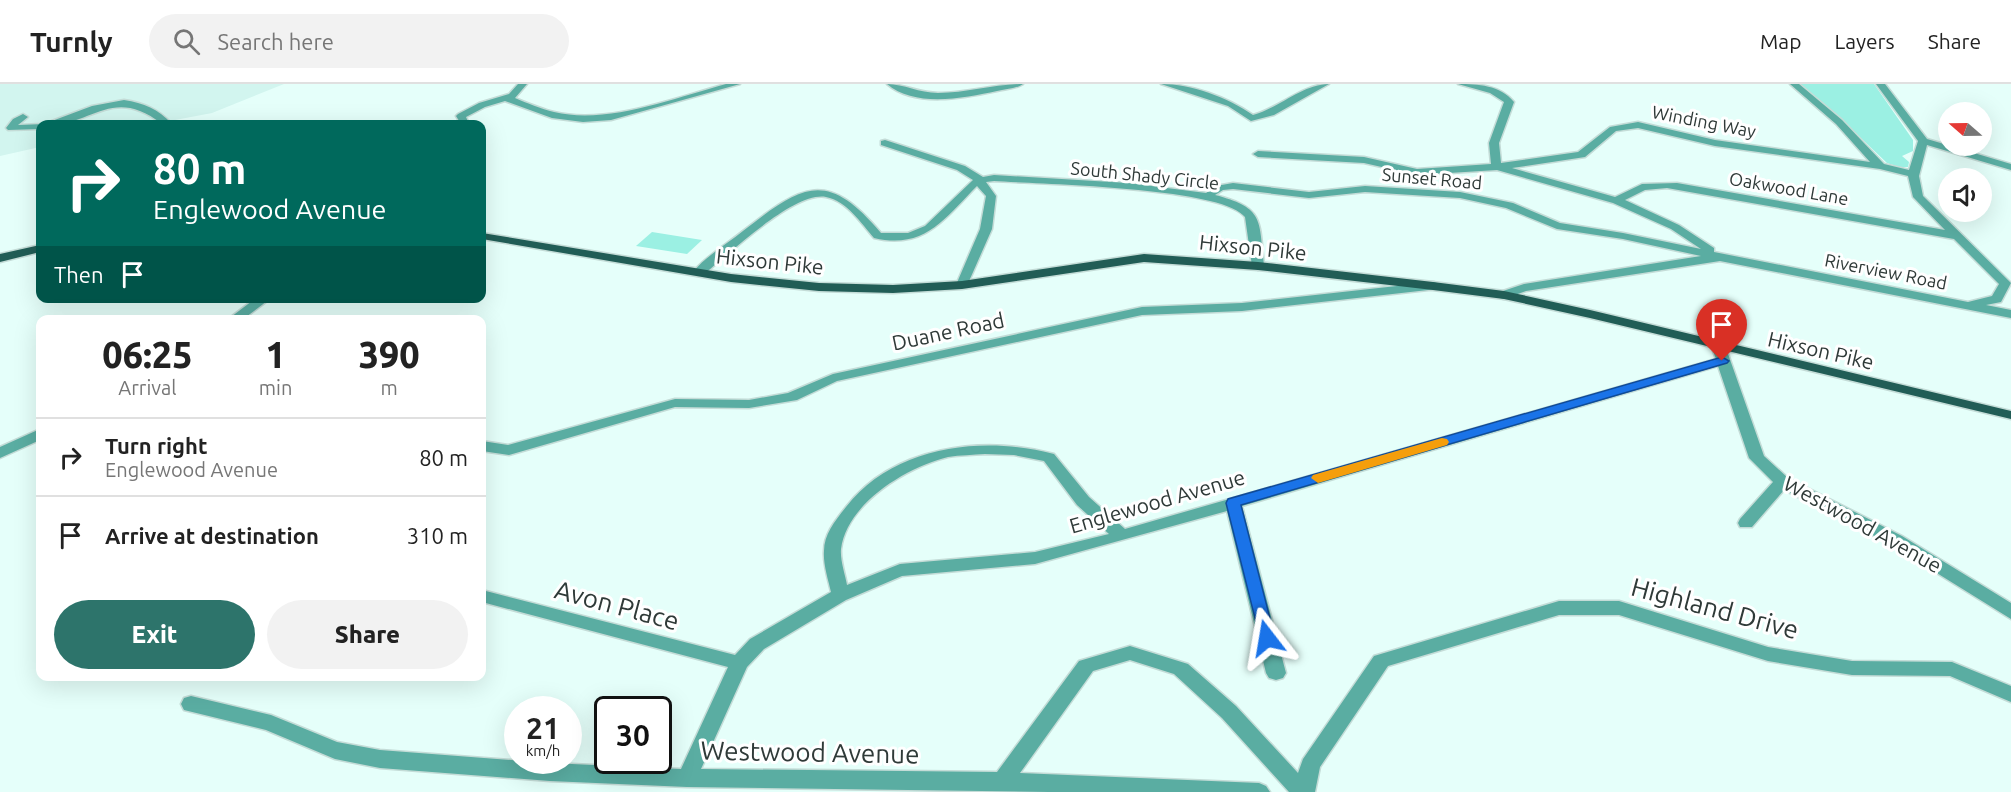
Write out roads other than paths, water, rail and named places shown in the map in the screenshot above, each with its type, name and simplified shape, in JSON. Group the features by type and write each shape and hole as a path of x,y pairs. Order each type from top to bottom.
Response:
{"main road":[{"name":"Hixson Pike","path":"486,237 769,283 819,287 893,289 962,285 1144,258 1258,266 1433,286 1503,295 1720,353 2011,415"},
{"path":"0,258 36,250"}],"street":[{"path":"463,120 461,116 468,110 512,96 523,84"},
{"path":"506,98 552,115 583,119 610,117 736,84"},
{"path":"891,84 914,93 953,95 1019,84"},
{"path":"1165,84 1231,104 1251,118 1271,113 1325,84"},
{"path":"1462,84 1495,92 1505,96 1509,102 1493,145 1492,159 1497,167"},
{"path":"1794,84 1839,122 1880,166"},
{"path":"1880,84 1923,141 2011,167"},
{"path":"59,120 99,104 123,100 154,110 163,120"},
{"path":"23,117 15,121 11,128 36,126"},
{"name":"Winding Way","path":"1497,167 1581,155 1613,129 1638,125 1715,143 1880,166 1913,174"},
{"path":"1913,174 1923,141"},
{"path":"885,143 961,168 981,180 981,184 991,196 986,229 962,285"},
{"path":"1258,154 1364,160 1417,172 1497,167 1617,201 1675,227 1720,256"},
{"name":"Riverview Road","path":"1503,295 1524,288 1720,256 1967,305 1997,299 2004,283 1918,197 1913,188 1913,174"},
{"path":"699,272 776,212 811,193 829,194 840,199 855,209 878,236 910,237 929,228 974,183 981,180"},
{"name":"South Shady Circle","path":"981,180 1107,186 1209,196 1237,205 1250,214 1258,266"},
{"name":"Oakwood Lane","path":"1617,201 1630,190 1649,185 1676,186 1958,236"},
{"name":"Sunset Road","path":"1209,196 1212,191 1221,187 1233,186 1309,195 1365,189 1460,195 1509,205 1569,229 1623,236 1720,256"},
{"name":"Duane Road","path":"486,447 509,450 675,403 749,404 792,397 833,378 1142,311 1242,307 1433,286"},
{"path":"240,315 258,303"},
{"path":"1967,305 2011,314"},
{"name":"Westwood Avenue","path":"1720,353 1757,458 1782,482 1896,540 2011,612"},
{"name":"Englewood Avenue","path":"687,778 739,663 758,644 780,628 840,595 900,570 1035,558 1122,536 1720,353"},
{"path":"0,453 36,436"},
{"path":"840,595 832,551 837,530 866,492 891,475 945,453 1014,450 1049,458 1083,501 1122,536"},
{"path":"1746,523 1782,482"},
{"path":"1233,503 1276,673"},
{"name":"Avon Place","path":"486,597 739,663"},
{"name":"Highland Drive","path":"1303,792 1310,765 1381,661 1559,608 1619,608 1768,654 1852,668 1952,669 2011,694"},
{"name":"Highland Drive","path":"1002,781 1086,666 1130,653 1181,669 1229,712 1303,792"},
{"name":"Westwood Avenue","path":"191,704 271,723 335,750 380,759 550,772 687,778 1002,781 1259,792"}]}
